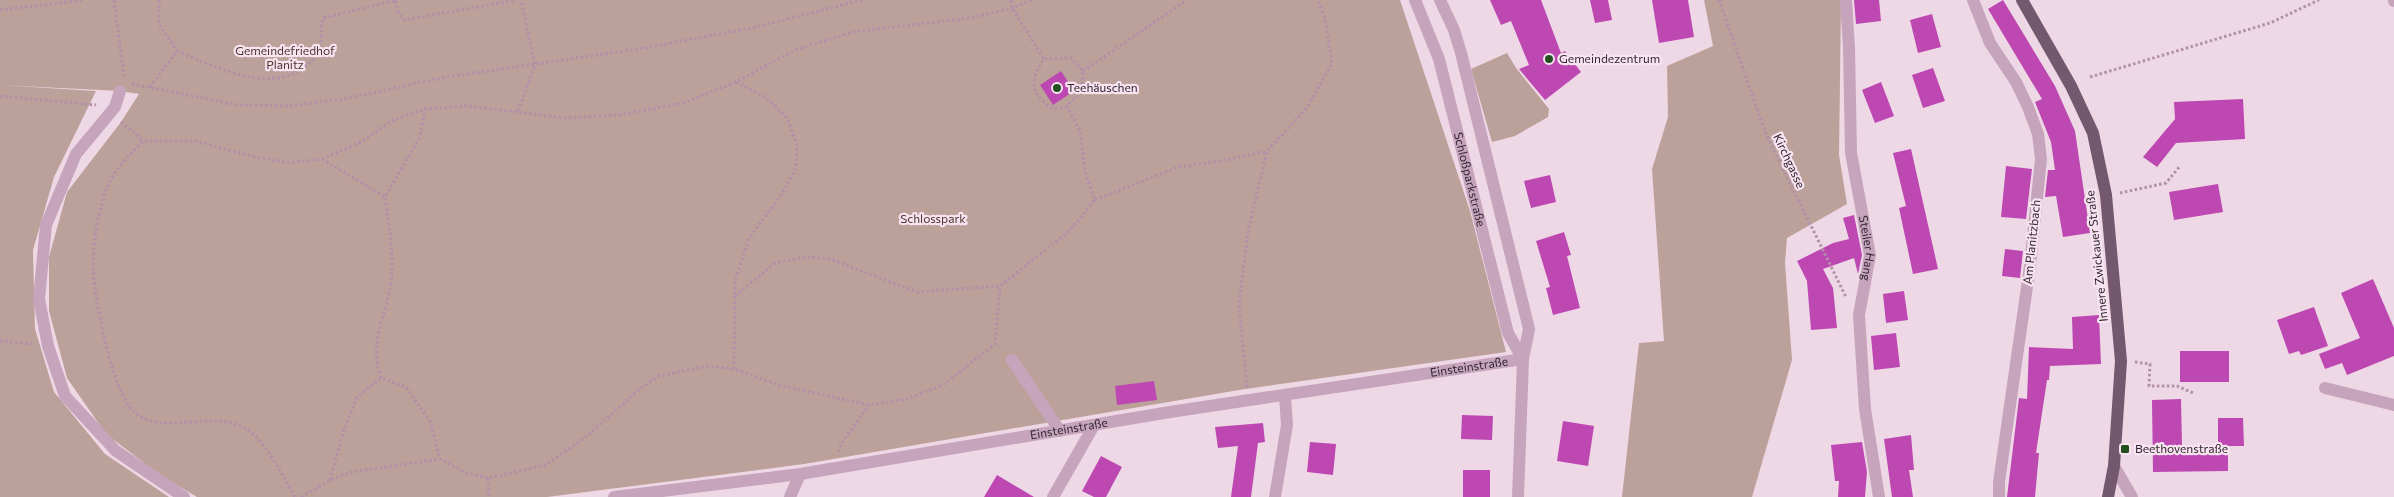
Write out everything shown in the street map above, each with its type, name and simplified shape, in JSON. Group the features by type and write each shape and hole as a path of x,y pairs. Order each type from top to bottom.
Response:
{"main road":[{"name":"Innere Zwickauer Straße","path":"2022,0 2071,86 2093,133 2106,195 2122,361 2114,466 2108,497"}],"street":[{"name":"Schloßparkstraße","path":"1415,0 1439,59 1508,333 1523,358"},
{"name":"Schloßparkstraße","path":"1440,0 1462,53 1529,329 1523,358 1518,497"},
{"name":"Steiler Hang","path":"1846,0 1851,154 1870,256 1859,322 1865,409 1879,497"},
{"name":"Am Planitzbach","path":"1973,0 1990,43 2016,82 2028,107 2038,134 2041,160 2030,266 1999,482 1999,497"},
{"path":"120,91 115,107 76,154 46,225 39,299 48,346 65,396 116,452 184,497"},
{"name":"Einsteinstraße","path":"614,497 834,469 1170,412 1248,402 1523,358"},
{"path":"1012,360 1060,431"},
{"path":"2325,388 2394,405"},
{"path":"1275,497 1287,425 1285,396"},
{"path":"1053,497 1092,426"},
{"path":"2114,466 2132,497"},
{"path":"790,497 800,474"}],"path":[{"path":"0,10 83,0"},
{"path":"114,0 124,83 238,105 289,106 344,99 441,78 644,48 752,28 862,0"},
{"path":"159,0 159,24 177,51 230,73 274,80 299,71 318,51 322,18 396,0 399,14 404,20 516,0"},
{"path":"518,111 535,65 521,0"},
{"path":"1011,0 1012,8 1044,60"},
{"path":"106,118 121,122 143,141 196,141 243,154 287,163 322,159 361,142 391,121 425,109 466,106 566,118 619,115 683,103 736,82 795,50 853,32 970,18 1012,8 1032,0"},
{"path":"1083,71 1187,0"},
{"path":"1248,402 1239,305 1248,232 1267,151 1307,108 1332,63 1325,19 1318,0"},
{"name":"Kirchgasse","path":"1719,0 1766,134 1859,322"},
{"path":"2090,77 2270,23 2320,0"},
{"path":"150,88 177,51"},
{"path":"1071,58 1083,71 1082,91 1067,106 1054,109 1040,101 1034,84 1036,72 1044,60 1071,58"},
{"path":"734,369 735,281 749,238 784,191 796,168 797,153 797,146 787,118 767,98 736,82"},
{"path":"0,96 115,107"},
{"path":"1067,106 1080,131 1085,172 1095,200"},
{"path":"381,378 375,361 380,325 391,282 392,246 385,197 420,136 425,109"},
{"path":"143,141 111,178 99,213 93,267 101,320 114,374 133,411 154,423 207,420 237,425 253,434 278,468 295,497"},
{"path":"735,296 775,263 805,257 830,259 917,292 1000,286 1068,232 1095,200 1178,167 1221,161 1267,151"},
{"path":"322,159 385,197"},
{"path":"2129,192 2166,183 2180,166"},
{"path":"301,497 330,480 352,472 440,459 466,473 488,478 546,465 587,436 641,388 659,376 708,366 734,369 779,385 870,405 908,399 943,385 995,344 1000,286"},
{"path":"0,341 48,346"},
{"path":"2142,363 2150,364 2149,386 2177,386 2193,393"},
{"path":"381,378 406,387 430,421 440,459"},
{"path":"330,480 342,433 357,396 381,378"},
{"path":"834,469 841,444 870,405"},
{"path":"488,478 489,497"}],"green space":[{"name":"Schlosspark","path":"0,0 1400,0 1470,211 1506,352 1239,390 804,464 547,497 197,497 160,475 106,434 67,378 49,311 49,257 67,192 121,122 139,94 120,91 0,85"},
{"path":"1704,0 1841,0 1839,155 1847,204 1787,238 1785,263 1792,360 1752,497 1622,497 1639,343 1664,341 1652,169 1668,117 1667,66 1713,46"},
{"path":"1507,53 1516,68 1549,109 1548,117 1515,136 1492,142 1471,69"},
{"path":"0,85 96,91 54,177 33,250 35,329 54,392 105,454 169,497 0,497"}],"building":[{"name":"Gemeindezentrum","path":"1490,0 1541,0 1561,53 1565,51 1581,72 1545,100 1519,69 1529,65 1511,21 1501,25"},
{"path":"1590,0 1608,0 1612,20 1595,23"},
{"path":"1652,0 1688,0 1694,37 1659,43"},
{"path":"1854,0 1879,0 1881,21 1856,24"},
{"path":"2003,0 2055,86 2075,131 2090,233 2063,237 2056,196 2045,197 2048,170 2055,170 2051,142 2035,102 2042,99 1988,9"},
{"path":"1932,14 1941,47 1918,53 1910,20"},
{"path":"1933,68 1945,101 1923,108 1912,75"},
{"name":"Teehäuschen","path":"1061,71 1074,91 1053,105 1040,85"},
{"path":"1881,82 1894,116 1875,123 1862,90"},
{"path":"2243,99 2245,139 2176,143 2157,167 2143,157 2175,119 2174,102"},
{"path":"1911,149 1938,269 1913,274 1899,208 1906,206 1893,153"},
{"path":"2006,166 2032,169 2026,219 2001,217"},
{"path":"1550,175 1556,202 1531,208 1524,181"},
{"path":"2218,184 2223,212 2174,220 2169,192"},
{"path":"1854,215 1862,255 1858,274 1854,258 1823,269 1833,288 1837,328 1811,330 1807,281 1797,261 1833,243 1849,239 1843,218"},
{"path":"1564,232 1571,255 1567,256 1580,308 1553,315 1546,288 1550,287 1536,241"},
{"path":"2005,249 2023,251 2020,278 2002,276"},
{"path":"2373,279 2394,328 2394,356 2347,375 2342,363 2325,369 2319,354 2360,338 2341,293"},
{"path":"1904,291 1908,320 1886,323 1883,294"},
{"path":"2314,307 2328,346 2301,355 2299,351 2289,354 2277,320"},
{"path":"2099,315 2101,364 2050,366 2036,453 2039,453 2035,497 2007,497 2019,398 2027,399 2029,347 2073,349 2072,317"},
{"path":"1896,333 1900,367 1874,370 1871,336"},
{"path":"2180,351 2229,351 2229,382 2180,382"},
{"path":"1154,381 1157,400 1117,405 1115,386"},
{"path":"2181,399 2182,446 2228,446 2228,471 2153,472 2152,400"},
{"path":"1462,415 1493,416 1492,440 1461,439"},
{"path":"2218,418 2243,418 2244,446 2218,446"},
{"path":"1563,421 1594,426 1588,466 1557,461"},
{"path":"1263,423 1265,442 1258,443 1251,497 1231,497 1238,446 1218,448 1215,427"},
{"path":"1911,435 1914,470 1909,470 1913,497 1892,497 1884,439"},
{"path":"1310,442 1336,444 1333,475 1307,472"},
{"path":"1862,442 1867,472 1865,497 1838,497 1839,481 1835,481 1831,445"},
{"path":"1101,456 1122,467 1106,497 1094,497 1082,491"},
{"path":"1463,470 1490,470 1490,497 1463,497"},
{"path":"997,475 1034,497 984,497"}],"place":[{"name":"Gemeindezentrum","path":"1549,59"},
{"name":"Teehäuschen","path":"1057,88"},
{"name":"Beethovenstraße","path":"2125,449"}],"park label":[{"name":"Gemeindefriedhof Planitz","path":"285,58"}]}
